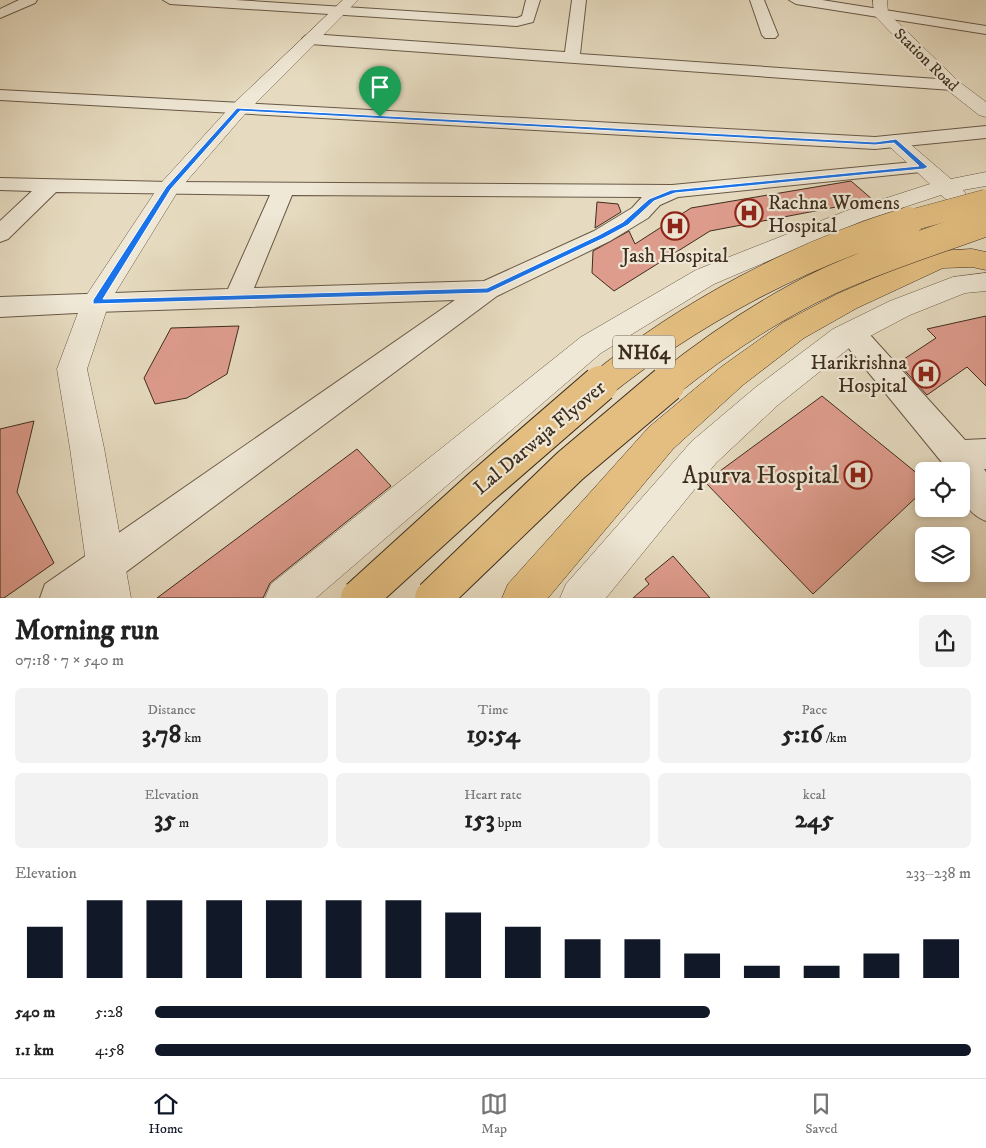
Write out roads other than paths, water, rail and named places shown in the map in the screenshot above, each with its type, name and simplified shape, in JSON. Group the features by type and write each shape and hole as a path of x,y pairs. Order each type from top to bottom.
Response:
{"highway":[{"name":"Lal Darwaja Flyover","path":"359,598 492,476 625,365 724,301 806,261 884,228 986,200"},
{"name":"Lal Darwaja Flyover","path":"433,598 519,512 650,397 742,331 828,282 912,248 986,223"},
{"path":"522,598 661,438 732,376 794,330 847,301 939,260 972,258 986,261"}],"street":[{"path":"0,14 30,0"},
{"path":"170,0 346,5 405,14 517,22 528,19 533,0"},
{"path":"405,14 415,0"},
{"path":"757,0 770,36"},
{"path":"796,0 881,7 986,30"},
{"path":"572,58 579,4"},
{"path":"108,580 72,369 96,302 169,188 238,110 346,5"},
{"path":"472,20 479,8 478,6"},
{"name":"Station Road","path":"881,7 952,85 986,111"},
{"path":"310,39 952,85"},
{"path":"0,95 238,110 875,143 986,132"},
{"path":"896,141 986,223"},
{"path":"0,184 169,188 674,191 924,167"},
{"path":"284,598 591,345 705,276 854,216 947,187 986,179"},
{"path":"0,234 51,185"},
{"path":"237,298 284,188"},
{"path":"59,598 108,580 488,290 602,236 625,223 652,200 674,191"},
{"path":"580,598 704,452 767,396 843,337 900,308 962,284 986,282"},
{"path":"0,308 96,302 488,290"},
{"path":"852,333 972,454 986,504"}],"place":[{"name":"Rachna Womens Hospital","path":"749,213"},
{"name":"Jash Hospital","path":"675,226"},
{"name":"Harikrishna Hospital","path":"926,374"},
{"name":"Apurva Hospital","path":"858,475"}]}
